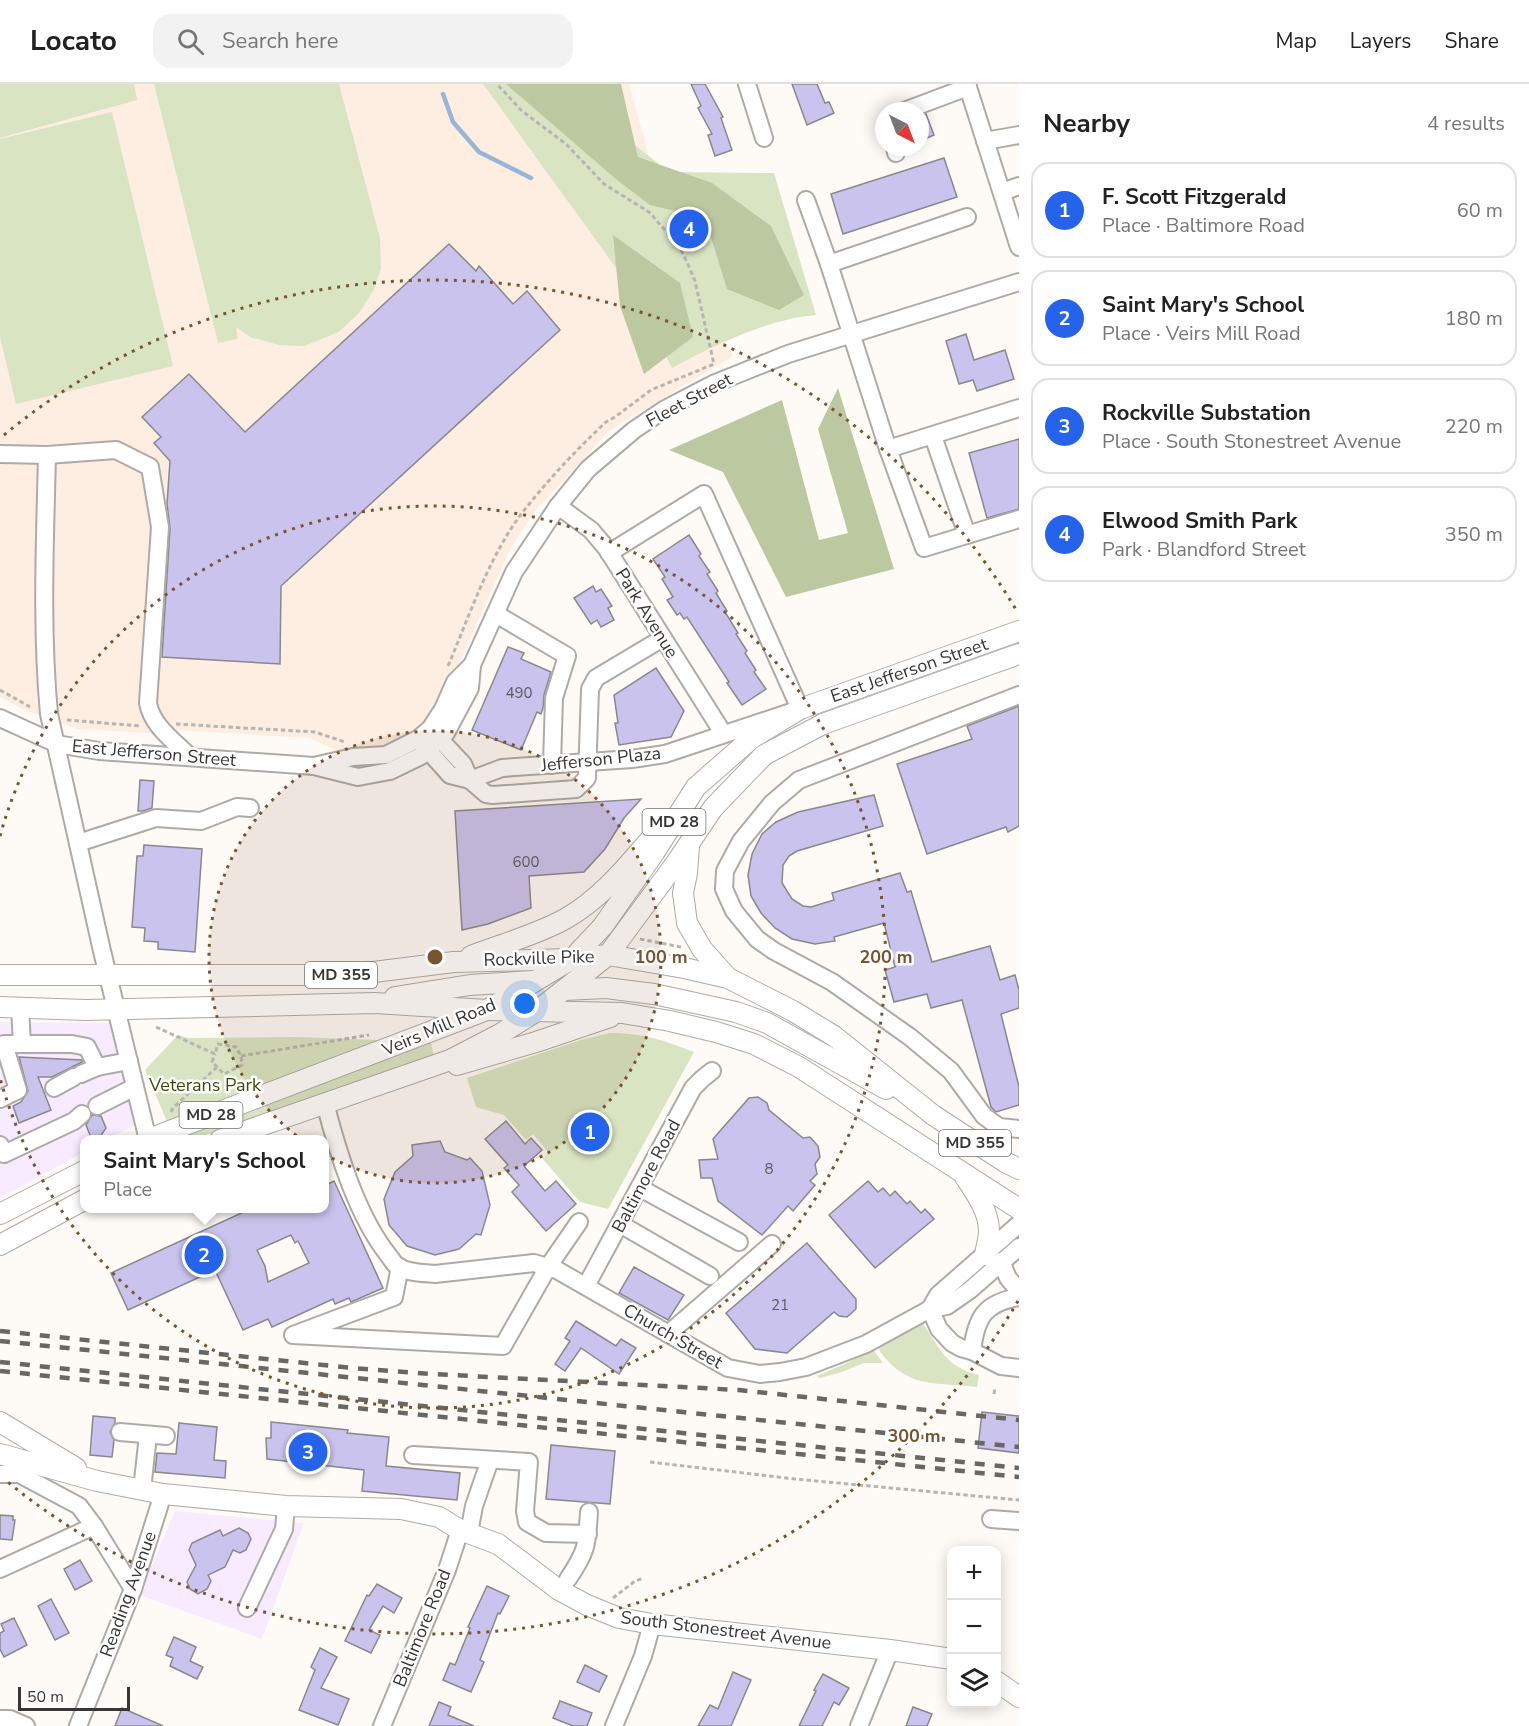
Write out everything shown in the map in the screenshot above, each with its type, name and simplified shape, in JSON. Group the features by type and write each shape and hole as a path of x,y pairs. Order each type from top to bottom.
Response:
{"main road":[{"name":"East Jefferson Street","path":"800,709 1019,631"},
{"name":"East Jefferson Street","path":"823,724 1019,654"},
{"name":"Veirs Mill Road","path":"158,1135 487,1010 572,959 603,926 696,787 752,738 800,709"},
{"name":"Veirs Mill Road","path":"234,1135 450,1060 500,1034 537,1011 609,955 713,808 764,755 823,724"},
{"path":"454,962 534,933 565,919 592,900 619,874 696,787"},
{"path":"689,845 683,893 687,923 702,949 728,978"},
{"path":"375,1003 406,994 448,988 536,980 578,968 609,955"},
{"name":"Rockville Pike","path":"0,975 349,975 454,962 572,959 609,955 728,978 793,1011 834,1036 933,1115 1019,1169"},
{"path":"487,1010 566,990 606,988 654,994 736,1012 767,1023 933,1115"},
{"name":"MD 355","path":"0,1007 86,1010 375,1003 487,1010 622,1013 670,1021 754,1044 799,1067 1019,1209"},
{"path":"385,1082 477,1060 622,1013"},
{"path":"960,1170 978,1198 988,1224 993,1258"},
{"path":"0,1214 80,1173"},
{"path":"0,1245 80,1202"},
{"path":"0,1422 97,1481"},
{"name":"South Stonestreet Avenue","path":"0,1454 97,1481 163,1494 286,1506 401,1509 439,1517 465,1532 498,1544 559,1590 619,1618 652,1624 947,1658"},
{"path":"1001,1684 1019,1697"}],"street":[{"path":"747,84 764,138"},
{"path":"926,102 968,85 1019,247"},
{"path":"986,141 1019,135"},
{"path":"1002,192 1019,186"},
{"path":"806,200 829,264 888,449 924,548 1019,519"},
{"path":"829,264 967,217"},
{"name":"Fleet Street","path":"429,740 457,715 470,688 472,665 514,572 558,506 588,469 634,430 665,409 712,384 777,358 1019,282"},
{"path":"888,449 1019,408"},
{"path":"933,436 967,535"},
{"path":"0,454 47,455 116,450 150,468 160,527 148,702 150,713 156,724 190,758"},
{"path":"47,455 45,572 46,682 49,714 146,1135"},
{"path":"609,552 704,494 800,709"},
{"name":"Park Avenue","path":"558,506 591,530 609,552 723,733"},
{"path":"496,614 567,656 554,698 552,765"},
{"path":"429,740 463,764 470,780 486,794 576,789 587,778 591,689 596,678 663,638"},
{"path":"1019,695 799,780 772,803 741,841 725,871 724,889 734,911 757,939 774,951 832,982 910,1037 951,1071 984,1116 999,1128 1019,1129"},
{"name":"Jefferson Plaza","path":"470,780 502,768 587,763 664,754 800,709"},
{"name":"East Jefferson Street","path":"0,717 57,744 99,751 314,766 353,758 386,755 429,740"},
{"path":"78,843 156,818 201,821 237,807 250,808"},
{"path":"20,1007 22,1044"},
{"path":"0,1098 18,1090 3,1044 72,1044 87,1047 97,1067"},
{"path":"54,1088 97,1067 129,1061"},
{"name":"Baltimore Road","path":"586,1286 693,1088 712,1071"},
{"path":"97,1106 135,1087"},
{"path":"325,1103 335,1140 366,1222 380,1245 397,1266 418,1273 435,1274 534,1263 548,1267"},
{"path":"2,1149 74,1121 82,1114"},
{"path":"640,1188 739,1242"},
{"path":"400,1267 394,1297 293,1335 503,1346 548,1267 579,1222"},
{"path":"620,1224 711,1276"},
{"name":"Church Street","path":"993,1258 1019,1224"},
{"path":"668,1334 772,1244"},
{"name":"Church Street","path":"548,1267 586,1286 728,1368 760,1374 806,1367 866,1344 930,1309 938,1295 993,1258 1019,1247"},
{"path":"993,1258 1019,1291"},
{"path":"972,1351 978,1319 996,1304 1019,1297"},
{"path":"930,1309 945,1337 961,1348 1001,1366 1019,1368"},
{"path":"120,1432 166,1436"},
{"path":"142,1490 147,1435"},
{"path":"413,1455 529,1462 525,1511 527,1522 546,1533 588,1534"},
{"name":"Baltimore Road","path":"382,1726 465,1532 490,1460"},
{"path":"0,1474 19,1474 79,1506 133,1589"},
{"name":"Reading Avenue","path":"78,1726 133,1589 163,1494"},
{"path":"247,1608 284,1529 286,1506"},
{"path":"568,1579 583,1557 588,1534 589,1512"},
{"path":"991,1519 1019,1521"},
{"path":"0,1569 94,1526"},
{"path":"614,1726 643,1656 652,1624"},
{"path":"859,1726 890,1650"},
{"path":"0,1719 10,1719 26,1726"}],"path":[{"path":"447,669 492,563 522,513 554,472 606,422 645,394 714,364 695,281 687,262 671,237 650,212 604,184 566,144 522,111 497,84"},
{"path":"0,690 35,708"},
{"path":"63,719 146,727"},
{"path":"175,724 315,732 338,741 354,743"},
{"path":"636,939 682,947"},
{"path":"156,1027 215,1054"},
{"path":"241,1056 370,1035"},
{"path":"218,1044 236,1047 241,1056 242,1065 224,1074 212,1062 218,1044"},
{"path":"170,1114 173,1108 217,1067"},
{"path":"994,1388 994,1394"},
{"path":"650,1462 795,1479 1019,1500"},
{"path":"611,1600 635,1581 644,1578"}],"shaded area":[{"path":"0,84 629,84 666,218 733,356 610,430 536,510 511,547 439,708 421,729 390,747 338,751 310,738 175,730 148,733 77,729 24,710 0,697"},
{"path":"0,1022 120,1023 143,1121 116,1135 80,1135 80,1154 0,1198"},
{"path":"175,1511 304,1523 262,1639 139,1595"}],"green space":[{"path":"0,84 134,84 137,100 0,138"},
{"path":"154,84 339,84 380,238 381,269 374,289 360,312 339,332 304,346 279,345 250,337 236,327 238,339 218,343"},
{"path":"483,84 609,84 616,130 669,172 774,173 816,315 798,317 761,327 724,342 672,368 629,286"},
{"path":"506,84 621,84 638,157 712,183 771,226 804,295 779,310 727,289 705,218 650,205 617,180"},
{"path":"112,112 173,366 16,404 0,337 0,139"},
{"path":"613,235 680,283 693,337 644,374 620,306"},
{"path":"838,388 894,569 786,597 723,472 669,450 782,400 819,540 848,533 818,429"},
{"path":"610,1033 653,1038 694,1052 608,1209 580,1202 542,1158 548,1152 533,1134 526,1140 504,1115 476,1107 467,1078 581,1040"},
{"name":"Veterans Park","path":"178,1035 188,1038 298,1037 431,1042 434,1058 329,1097 205,1135 188,1135 166,1126 168,1124 145,1070"},
{"path":"921,1321 950,1361 958,1367 979,1375 977,1387 911,1378 889,1363 879,1350 881,1343"},
{"path":"872,1348 883,1363 864,1363 842,1372 820,1378 817,1376 849,1362"}],"building":[{"path":"691,84 705,84 723,117 721,118 732,150 715,156 708,135 712,134 698,108 701,106"},
{"path":"792,84 817,84 825,103 829,102 834,113 807,125"},
{"path":"929,122 934,135 929,137"},
{"path":"944,158 957,197 843,234 831,194"},
{"path":"449,244 476,271 479,266 513,304 527,291 560,330 281,586 280,664 162,657 170,528 167,504 170,461 154,443 161,437 142,417 189,374 245,432"},
{"path":"966,334 974,360 1005,350 1014,379 977,391 973,380 959,384 946,341"},
{"path":"1019,439 1019,509 987,518 969,453"},
{"path":"689,535 710,572 707,574 718,591 716,593 738,633 736,634 747,651 745,653 756,670 754,672 766,689 742,705 687,617 684,619 680,613 677,615 667,600 673,597 662,579 665,577 653,559"},
{"path":"593,586 596,592 601,589 612,606 608,608 614,620 601,627 597,620 591,624 574,598"},
{"path":"508,647 524,653 521,659 551,672 541,714 537,712 521,750 472,730"},
{"path":"656,668 684,711 671,737 619,745 614,695"},
{"path":"1019,706 1019,826 1008,832 1006,827 927,854 897,764 972,739 967,726"},
{"path":"140,780 154,781 152,808 143,811 138,811"},
{"path":"874,795 883,826 797,851 789,856 783,865 782,883 792,899 803,906 811,907 834,900 832,893 900,873 907,892 911,891 932,962 990,946 1000,980 1015,975 1019,990 1019,1008 1001,1014 1019,1087 1019,1105 996,1112 991,1107 962,1000 931,1008 927,994 894,1002 885,970 895,967 884,923 834,937 835,941 815,944 792,939 775,928 761,913 751,896 748,875 752,854 762,834 776,822 798,812"},
{"path":"641,799 624,818 605,849 584,872 529,876 531,908 488,924 462,930 455,811"},
{"path":"144,845 202,849 195,952 158,949 158,942 144,941 145,928 132,927 137,856 143,856"},
{"path":"19,1057 82,1060 82,1062 52,1077 38,1077 51,1110 19,1123 13,1106 21,1102 28,1091"},
{"path":"758,1097 767,1103 769,1110 803,1138 810,1137 818,1146 820,1157 815,1164 817,1174 810,1181 815,1185 793,1211 788,1206 762,1235 718,1201 712,1178 701,1178 699,1160 718,1159 713,1139 749,1098"},
{"path":"92,1115 101,1116 106,1128 101,1135 90,1135 86,1125"},
{"path":"506,1121 525,1144 531,1138 542,1150 524,1166 545,1191 556,1181 576,1204 546,1231 512,1192 519,1185 504,1168 508,1165 485,1139"},
{"path":"440,1141 445,1152 467,1160 470,1158 482,1171 490,1205 481,1235 476,1234 459,1249 435,1255 407,1246 389,1225 384,1199 395,1172 413,1156 412,1145"},
{"path":"334,1181 383,1288 351,1302 349,1298 335,1304 333,1299 272,1327 268,1319 243,1330 215,1270 128,1310 111,1273 241,1213 329,1213 329,1184","holes":["291,1235 295,1243 298,1241 309,1263 268,1282 265,1266 257,1250"]},
{"path":"868,1181 878,1192 883,1188 890,1196 895,1191 907,1204 910,1201 921,1213 925,1209 934,1219 875,1268 829,1215"},
{"path":"807,1243 856,1299 856,1309 847,1317 839,1316 834,1312 787,1353 755,1349 726,1313"},
{"path":"634,1267 684,1295 668,1320 619,1293"},
{"path":"576,1321 616,1346 621,1339 636,1348 619,1374 581,1348 565,1371 555,1364 570,1341 565,1338"},
{"path":"982,1412 1019,1416 1019,1453 978,1448"},
{"path":"93,1416 115,1418 110,1432 114,1440 112,1457 90,1455"},
{"path":"271,1422 389,1437 386,1466 460,1473 457,1500 362,1491 364,1470 267,1459 266,1438 271,1438"},
{"path":"179,1423 217,1427 214,1460 226,1461 225,1478 155,1472 157,1453 176,1454"},
{"path":"551,1445 615,1451 610,1504 546,1499"},
{"path":"0,1515 13,1516 15,1520 12,1540 0,1539"},
{"path":"239,1528 248,1533 251,1539 246,1550 240,1553 233,1550 225,1567 208,1575 211,1581 207,1589 198,1594 190,1589 187,1582 196,1565 189,1550 192,1543 220,1530 223,1536"},
{"path":"80,1560 92,1581 75,1590 64,1569"},
{"path":"377,1584 402,1598 394,1613 383,1606 369,1630 380,1635 371,1653 345,1641 367,1595 369,1596"},
{"path":"487,1586 509,1596 500,1614 498,1613 480,1660 484,1662 471,1692 443,1680 450,1663 455,1665 470,1628 468,1627"},
{"path":"51,1599 69,1633 55,1640 38,1606"},
{"path":"14,1618 27,1645 4,1657 0,1649 0,1633 4,1631 1,1624"},
{"path":"174,1637 196,1647 190,1661 203,1667 197,1679 170,1666 173,1658 166,1655"},
{"path":"320,1648 337,1657 321,1688 349,1699 338,1725 299,1710 315,1670 311,1667"},
{"path":"585,1665 607,1676 599,1692 577,1682"},
{"path":"733,1672 751,1680 731,1726 698,1726 710,1705 718,1709"},
{"path":"823,1674 849,1688 839,1705 834,1702 822,1726 799,1726 816,1691 814,1690"},
{"path":"560,1701 592,1713 587,1726 573,1726 553,1718"},
{"path":"439,1702 451,1707 448,1715 474,1726 429,1726"},
{"path":"913,1707 932,1714 927,1726 906,1726"},
{"path":"122,1708 163,1726 115,1726"}],"waterway":[{"path":"443,94 453,122 479,152 531,178"}],"railway":[{"path":"0,1331 352,1368 739,1390 1019,1420"},
{"path":"0,1341 1019,1447"},
{"path":"0,1362 1019,1468"},
{"path":"0,1371 1019,1477"}],"place":[{"name":"Elwood Smith Park","path":"689,229"},
{"name":"F. Scott Fitzgerald","path":"590,1132"},
{"name":"Saint Mary's School","path":"204,1255"},
{"name":"Rockville Substation","path":"308,1452"}]}
